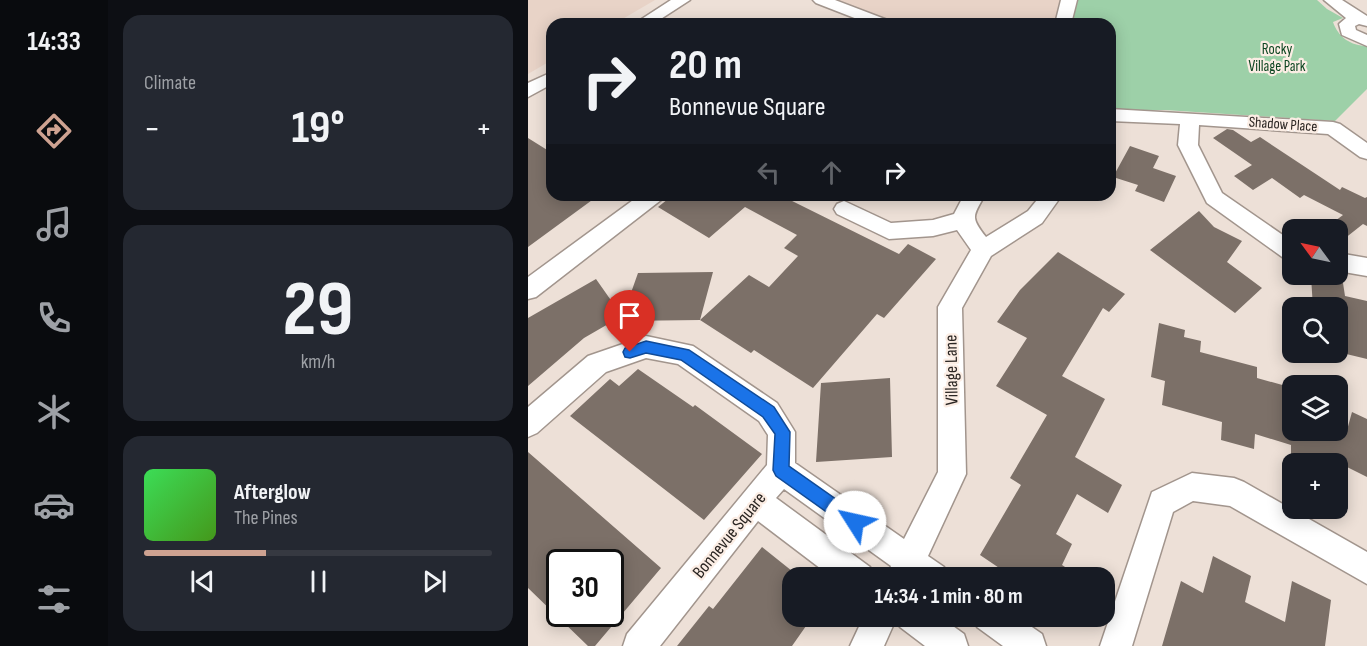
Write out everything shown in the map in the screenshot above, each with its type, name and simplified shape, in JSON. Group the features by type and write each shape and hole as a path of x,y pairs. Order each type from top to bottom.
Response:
{"street":[{"path":"652,18 682,0"},
{"path":"821,0 864,18"},
{"path":"1064,18 1069,0"},
{"path":"1332,0 1362,20"},
{"path":"1362,20 1347,24 1348,32 1367,42"},
{"path":"528,91 546,80"},
{"name":"Shadow Place","path":"1116,115 1333,128 1367,152"},
{"path":"1190,118 1188,145 1214,198 1282,245"},
{"path":"528,290 646,201"},
{"path":"970,201 963,209 963,220 983,250"},
{"name":"Village Lane","path":"916,567 952,474 950,307 983,250 1035,217 1047,201"},
{"path":"844,209 889,231 933,228 963,220"},
{"path":"1348,264 1367,267"},
{"path":"528,424 597,363 646,347 684,354 768,412 782,432 781,470 907,567"},
{"name":"Bonnevue Square","path":"639,646 781,470"},
{"path":"1116,646 1162,502 1192,487 1234,492 1367,568"},
{"path":"757,502 844,567"},
{"path":"866,646 876,627"},
{"path":"926,627 952,646"},
{"path":"1003,627 1030,646"}],"shaded area":[{"path":"528,0 655,0 624,18 546,18 546,64 528,74"},
{"path":"821,0 1070,0 1065,18 868,18"}],"green space":[{"name":"Rocky Village Park","path":"1076,0 1317,0 1343,18 1333,22 1342,36 1356,44 1367,46 1367,89 1335,121 1165,110 1116,111 1116,18 1072,18"}],"building":[{"path":"1227,129 1233,130 1251,142 1260,137 1340,190 1342,187 1367,197 1367,226 1363,224 1348,236 1348,219 1338,219 1343,215 1304,195 1300,198 1272,178 1253,190 1234,176 1252,165 1213,138"},
{"path":"528,138 546,149 546,201 591,201 528,247"},
{"path":"1130,146 1159,156 1153,168 1176,176 1164,202 1135,191 1138,185 1116,178 1116,172"},
{"path":"666,201 792,201 899,254 908,244 936,259 884,318 877,314 813,388 754,350 751,353 700,320 749,275 769,287 798,256 784,248 797,235 745,207 709,238 658,207"},
{"path":"1199,211 1214,227 1242,241 1227,262 1262,288 1235,313 1150,250"},
{"path":"1058,252 1125,294 1109,312 1103,308 1062,376 1105,399 1075,457 1122,485 1108,513 1077,494 1056,534 1072,544 1062,565 1065,567 998,567 980,555 1021,485 1010,478 1047,415 996,386 1027,338 997,322 1020,290"},
{"path":"713,272 700,320 621,321 638,273"},
{"path":"596,279 622,316 584,338 528,386 528,318"},
{"path":"1312,285 1343,285 1345,296 1367,301 1367,359 1348,354 1348,297 1312,297"},
{"path":"1159,323 1185,330 1184,337 1201,341 1200,352 1257,367 1257,378 1282,385 1282,441 1348,441 1348,426 1352,412 1367,419 1367,477 1348,468 1348,453 1291,453 1291,445 1255,434 1254,449 1221,440 1222,422 1162,405 1165,381 1151,377"},
{"path":"638,369 693,407 695,405 762,454 704,520 570,416 610,379 619,386"},
{"path":"890,378 892,457 816,462 821,383"},
{"path":"528,452 661,568 624,612 624,549 546,549 546,605 528,588"},
{"path":"762,547 787,567 782,567 782,627 805,627 792,646 677,646 709,606 713,609"},
{"path":"1213,556 1251,576 1245,602 1285,622 1292,581 1331,600 1325,646 1162,646 1181,581 1203,593"},
{"path":"568,627 611,627 595,646 588,646"}],"route":[{"path":"630,352 646,347 684,354 768,412 782,432 781,470 855,522"}]}
